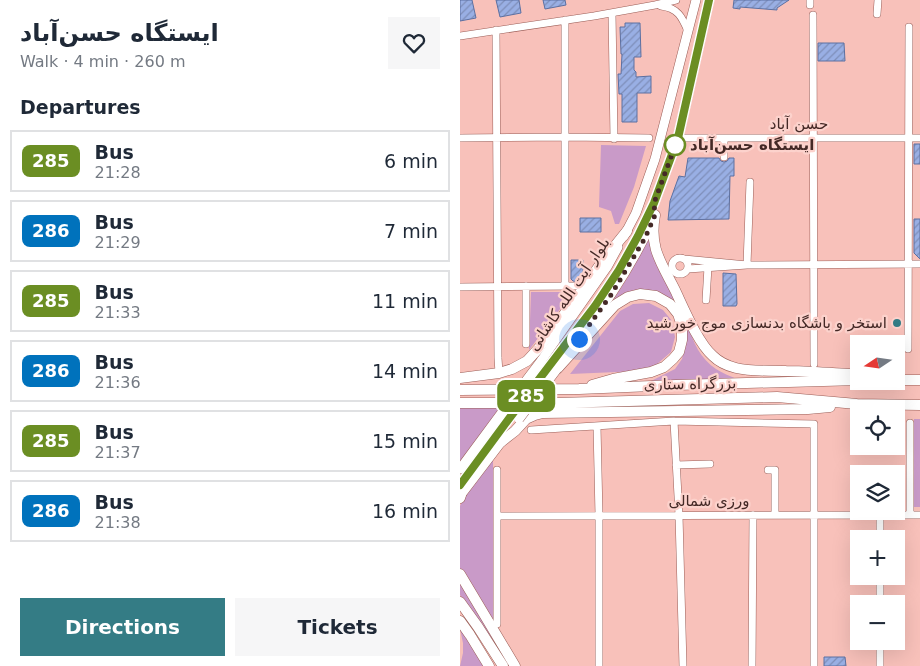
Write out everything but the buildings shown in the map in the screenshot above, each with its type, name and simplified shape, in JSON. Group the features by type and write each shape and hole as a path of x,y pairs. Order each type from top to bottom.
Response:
{"highway":[{"path":"655,215 653,237 655,248 704,345 711,355 721,362 736,368 850,374"},
{"path":"460,378 499,373 527,361 539,348 626,231"},
{"path":"549,365 615,305 628,297 640,294 656,296 670,304 678,314 682,326 682,340 679,352 673,359 664,367 651,372 613,379 579,389"},
{"name":"بزرگراه ستاری","path":"460,390 579,389 850,380"},
{"path":"905,380 920,380"},
{"name":"بزرگراه ستاری","path":"460,403 557,403 777,398 850,403"},
{"path":"501,442 526,419 543,413 808,409 850,405"},
{"name":"بزرگراه ستاری","path":"905,405 920,405"},
{"path":"460,574 515,666"},
{"path":"460,602 501,664"},
{"path":"460,621 489,666"}],"main road":[{"name":"بلوار آیت الله کاشانی","path":"549,365 636,213 655,159 696,0"},
{"name":"بلوار آیت الله کاشانی","path":"460,494 511,415 595,306 619,270 638,236 654,203 678,138 709,0"},
{"path":"460,494 501,442 511,415 549,365 611,295 641,245 655,215 654,203"},
{"name":"بلوار آیت الله کاشانی","path":"460,469 511,415"}],"street":[{"path":"460,36 656,5 676,0"},
{"path":"877,14 878,0"},
{"path":"656,5 668,7 678,12 688,31"},
{"path":"612,12 614,139"},
{"path":"814,15 814,364"},
{"path":"565,20 565,286"},
{"path":"908,350 909,27"},
{"path":"496,30 499,373"},
{"path":"460,138 649,138"},
{"name":"حسن آباد","path":"678,138 920,138"},
{"path":"724,138 724,157"},
{"path":"747,266 750,182"},
{"path":"747,266 679,258 674,260 672,268 680,275 685,274 688,270 708,267 920,264"},
{"path":"684,259 688,262 688,270"},
{"path":"706,300 708,267"},
{"path":"526,286 526,344"},
{"path":"460,287 575,286"},
{"path":"674,421 679,515 683,666"},
{"path":"532,430 674,421 814,424 814,666"},
{"path":"910,423 910,515"},
{"path":"597,426 599,666"},
{"path":"676,465 710,464"},
{"path":"497,470 497,624"},
{"path":"768,470 775,470 775,515"},
{"path":"752,515 752,666"},
{"name":"ورزی شمالی","path":"498,516 850,515"},
{"name":"ورزی شمالی","path":"905,515 920,515"},
{"path":"880,650 880,666"}],"shaded area":[{"path":"601,145 646,146 634,187 619,224 615,224 611,211 599,207"},
{"path":"649,239 689,325 692,338 698,350 716,369 737,379 649,382 675,369 682,359 686,330 663,295 610,305"},
{"path":"531,292 573,292 529,350"},
{"path":"649,303 663,310 672,321 675,337 671,352 656,365 641,371 570,374 620,311 633,304"},
{"path":"501,407 460,463 460,408"},
{"path":"914,419 920,419 920,507 914,507"},
{"path":"493,458 494,623 460,568 460,506 464,497"},
{"path":"460,581 509,666 460,595"},
{"path":"460,629 485,666 460,666 463,643"}],"bus line":[{"name":"285","path":"460,485 595,306 619,270 638,236 654,203 678,138 709,0"}],"place":[{"name":"ایستگاه حسن‌آباد","path":"675,145"},
{"name":"استخر و باشگاه بدنسازی موج خورشید","path":"897,323"}],"route":[{"path":"579,339 611,295 645,238 655,215 654,203 678,138 675,145"}]}
